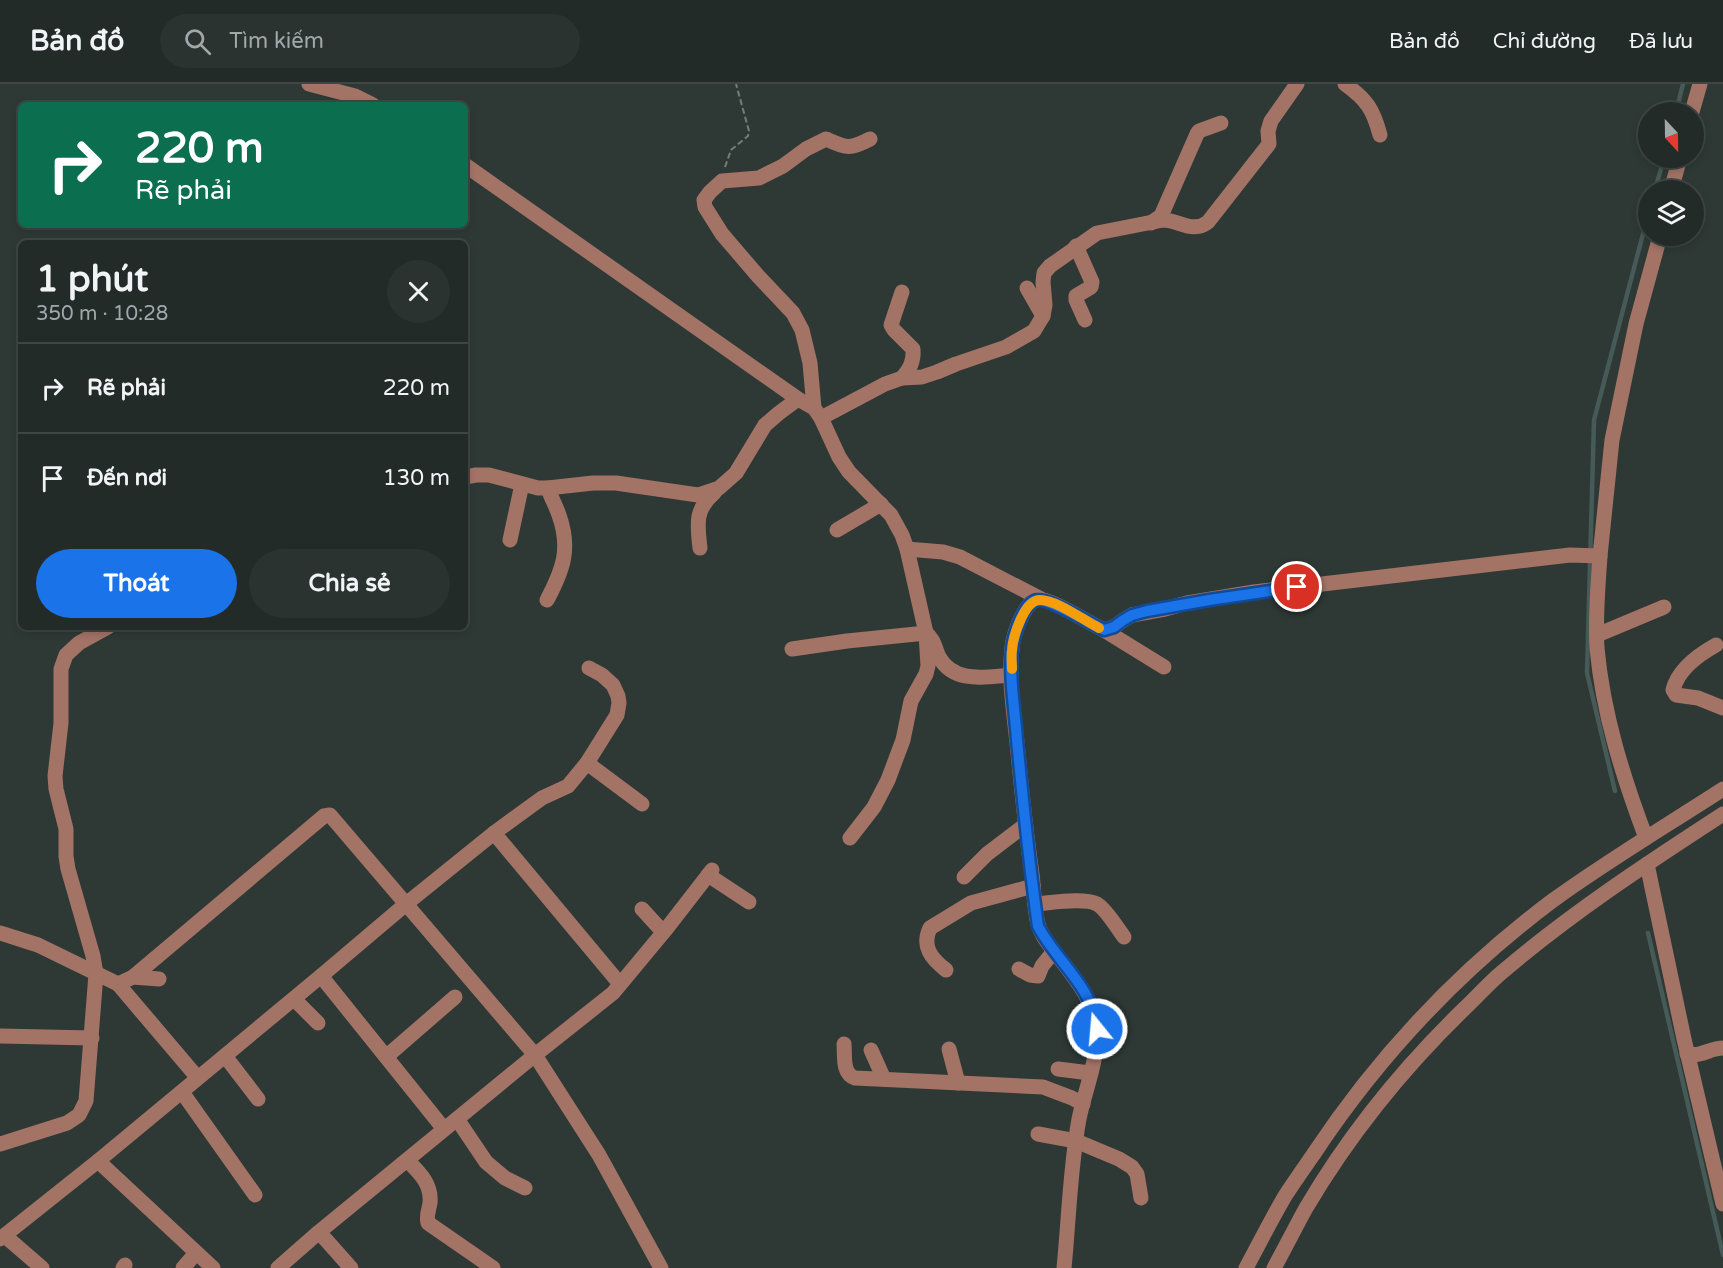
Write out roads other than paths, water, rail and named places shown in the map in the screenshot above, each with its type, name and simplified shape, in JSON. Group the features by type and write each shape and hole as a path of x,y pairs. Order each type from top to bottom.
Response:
{"street":[{"path":"309,84 355,96 367,102"},
{"path":"818,413 902,378 922,377 1006,347 1034,330 1043,316 1046,305 1044,273 1076,246 1098,233 1163,220 1171,220 1197,228 1208,222 1269,144 1268,131 1271,121 1298,84"},
{"path":"1345,84 1364,99 1370,107 1375,115 1380,135"},
{"path":"1695,102 1700,84"},
{"path":"1151,224 1161,216 1199,131 1221,123"},
{"path":"850,838 874,807 888,780 903,740 911,701 928,666 926,633 907,549 891,516 849,472 839,457 818,413 810,363 802,330 794,313 722,234 705,207 704,200 722,181 759,178 826,139 844,147 856,147 870,140"},
{"path":"468,167 818,413"},
{"path":"1076,246 1092,282 1091,287 1076,296 1085,320"},
{"path":"1646,838 1623,776 1614,742 1601,673 1596,608 1597,556 1612,440 1636,324 1657,246"},
{"path":"1027,288 1043,316"},
{"path":"902,292 891,325 913,349 914,355 909,370 902,378"},
{"path":"700,548 698,531 705,500 736,473 765,425 798,399"},
{"path":"468,476 489,475 548,488 616,483 698,495 719,488"},
{"path":"510,540 522,484"},
{"path":"547,600 564,561 566,540 559,512 548,488"},
{"path":"837,530 880,504"},
{"path":"907,549 943,552 960,557 1041,599 1056,604 1164,667"},
{"path":"1104,630 1114,627 1132,615 1254,592 1570,555 1597,556"},
{"path":"1041,599 1033,601 1026,609 1014,633 1011,675 1035,904 1038,926 1046,941 1085,994 1093,1010 1097,1029 1096,1052 1076,1141 1064,1268"},
{"path":"1597,634 1664,607"},
{"path":"0,1144 67,1123 79,1115 86,1101 96,974 68,869 66,829 55,776 61,723 61,669 66,655 79,643 103,630"},
{"path":"792,649 847,640 926,633 931,637 940,658 957,674 972,678 1011,675"},
{"path":"1716,645 1701,653 1678,676 1673,690 1676,695 1698,698 1723,708"},
{"path":"42,1268 2,1237 98,1161 494,833 542,798 568,786 588,763 617,715 619,703 613,685 602,675 589,668"},
{"path":"588,763 642,804"},
{"path":"1246,1268 1286,1195 1330,1129 1376,1069 1417,1023 1481,960 1552,901 1723,789"},
{"path":"1274,1268 1307,1206 1348,1144 1395,1083 1433,1039 1499,975 1564,922 1723,814"},
{"path":"118,984 132,977 326,815 330,815 534,1055 599,1155 661,1268"},
{"path":"964,877 987,854 1025,825"},
{"path":"494,833 620,984"},
{"path":"1647,864 1688,1054 1722,1196"},
{"path":"278,1268 534,1055 613,993 710,873 749,902"},
{"path":"946,970 932,958 927,938 930,928 971,903 1034,886"},
{"path":"1035,904 1078,901 1097,904 1124,938"},
{"path":"642,909 663,932"},
{"path":"0,933 38,945 118,984 197,1077"},
{"path":"1018,969 1038,976 1042,966 1054,951"},
{"path":"321,976 444,1129"},
{"path":"132,977 159,979"},
{"path":"387,1056 455,997"},
{"path":"294,999 318,1023"},
{"path":"0,1036 92,1038"},
{"path":"844,1044 846,1067 850,1076 855,1078 1043,1087 1083,1104"},
{"path":"1688,1054 1696,1055 1719,1047 1723,1048"},
{"path":"949,1049 958,1083"},
{"path":"871,1050 884,1079"},
{"path":"225,1056 258,1099"},
{"path":"1058,1069 1090,1073"},
{"path":"1376,1069 1395,1083"},
{"path":"182,1092 255,1194"},
{"path":"457,1119 486,1162 506,1178 525,1188"},
{"path":"1038,1134 1076,1141 1132,1167 1137,1174 1141,1198"},
{"path":"407,1160 422,1174 428,1185 431,1200 428,1223 493,1268"},
{"path":"98,1161 213,1268"},
{"path":"320,1232 351,1268"},
{"path":"183,1268 196,1252"}],"waterway":[{"path":"1678,102 1683,84"},
{"path":"1658,180 1661,168"},
{"path":"1615,791 1587,673 1594,420 1640,246"},
{"path":"1648,933 1723,1255"}]}
